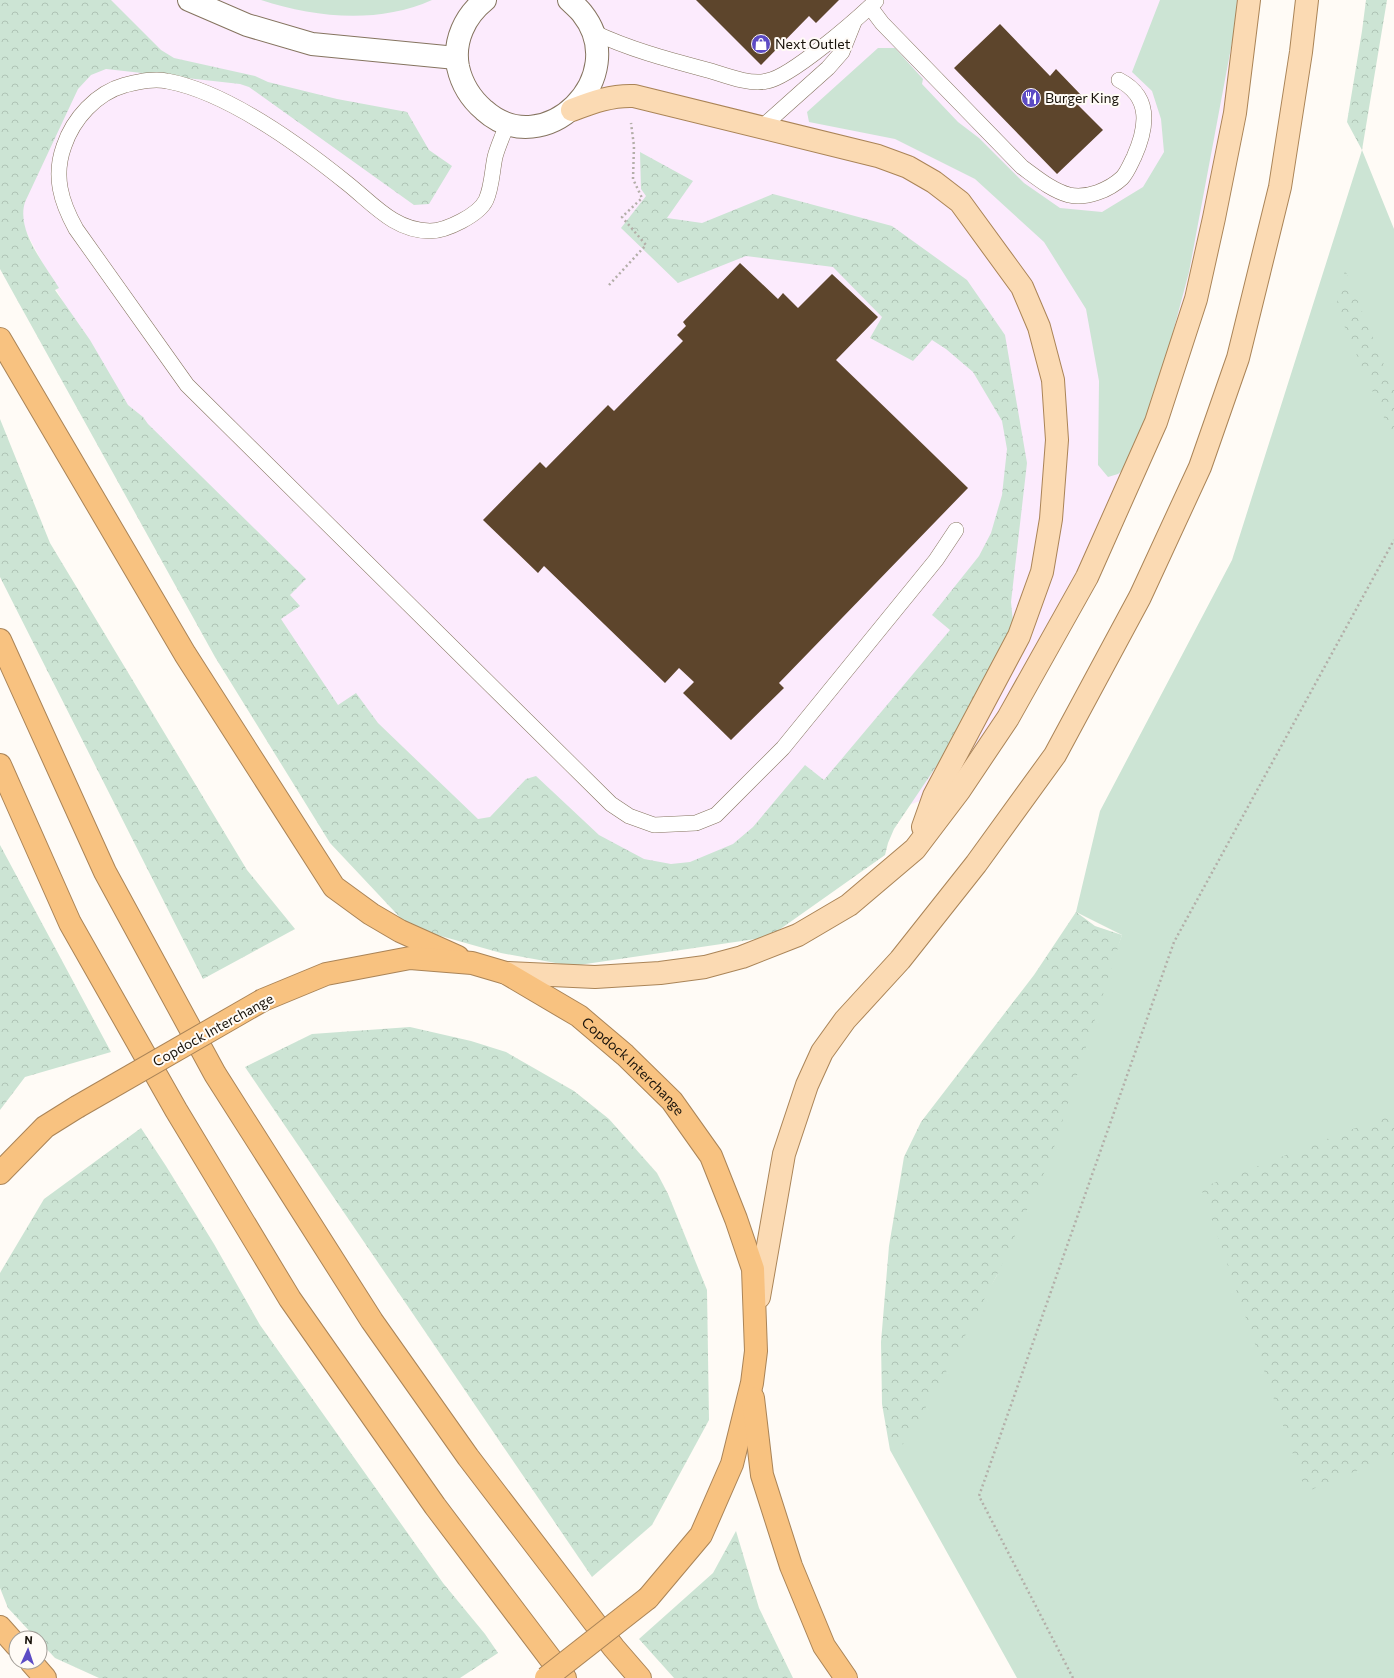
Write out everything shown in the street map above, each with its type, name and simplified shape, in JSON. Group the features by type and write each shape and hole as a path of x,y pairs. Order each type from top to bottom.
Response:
{"highway":[{"path":"0,339 185,654 334,887 371,914 400,931 472,963"},
{"path":"0,640 105,872 215,1074 381,1334 468,1457 614,1648 640,1678"},
{"path":"0,765 70,923 176,1110 290,1299 435,1506 565,1678"},
{"name":"Copdock Interchange","path":"0,1173 45,1127 263,1000 326,974 370,965 410,958 472,963 506,974 579,1016 625,1055 672,1102 711,1156 736,1219 753,1269 756,1351 752,1383 732,1464 701,1535 648,1598 546,1678"},
{"path":"752,1383 764,1482 802,1594 824,1646 846,1678"},
{"path":"0,1627 8,1636"},
{"path":"38,1670 45,1678"}],"main road":[{"path":"506,974 595,977 660,974 705,967 742,958 798,935 848,905 914,849 959,791 1008,718 1087,577 1156,422 1196,298 1214,218 1235,113 1250,0"},
{"path":"756,1321 770,1224 784,1154 807,1085 822,1052 846,1020 900,960 976,864 1055,754 1140,597 1200,467 1238,358 1280,187 1301,52 1307,0"},
{"path":"572,110 601,99 619,96 634,96 762,126 878,156 908,167 934,182 960,202 1022,287 1039,327 1053,380 1057,440 1051,519 1042,572 1019,636 934,796 914,849"}],"street":[{"path":"189,0 247,25 312,44 456,58"},
{"path":"485,0 469,16 460,36 456,58 461,80 472,100 489,115 510,125 527,126 543,124 559,118 572,110 586,94 595,74 597,53 593,32 582,13 573,2"}],"lane":[{"path":"593,32 640,52 728,76 766,82 782,77 854,22 873,3 882,23 1022,167 1050,187 1070,195 1095,194 1110,186 1123,177 1133,159 1143,135 1144,113 1139,96 1129,85 1120,80"},
{"path":"762,126 833,63 842,52 854,22"},
{"path":"504,132 496,155 486,201 469,217 452,226 430,231 408,228 389,219 318,160 258,119 218,99 189,87 166,81 142,81 113,88 96,100 80,116 68,136 59,159 59,189 66,210 76,229 187,385 611,804 628,816 654,825 675,825 696,823 716,815 783,748 936,560 956,530"}],"path":[{"path":"610,285 646,244 622,216 642,198 633,179 634,146 630,116"},
{"path":"1073,1678 979,1496 1174,942 1394,540"}],"shaded area":[{"path":"0,0 1249,0 1249,9 1156,422 1009,718 934,796 728,870 431,848 192,548 0,182"}],"green space":[{"path":"0,0 111,0 161,50 174,58 255,76 268,82 337,99 407,112 429,150 452,166 429,204 414,205 249,87 240,84 106,69 91,75 78,89 25,202 23,213 24,224 33,246 59,288 55,290 90,340 128,405 143,417 148,424 306,579 290,595 300,606 281,619 338,705 356,693 378,723 478,819 490,817 526,779 536,776 599,835 644,859 671,864 690,862 733,844 753,827 805,765 824,780 950,630 932,615 979,556 991,533 1002,495 1007,449 1002,421 973,372 946,349 932,340 913,361 870,338 882,317 833,267 746,256 678,283 621,228 646,196 641,189 640,152 693,181 667,218 702,223 773,194 892,226 967,280 1005,335 1027,463 1011,602 1013,622 987,691 894,829 885,855 769,937 572,966 501,953 409,927 330,843 215,657 0,269"},
{"path":"261,0 432,0 411,8 390,13 347,16 303,11"},
{"path":"1160,0 1237,0 1236,21 1189,272 1160,381 1128,466 1118,474 1108,477 1098,465 1099,381 1086,309 1044,242 975,179 895,139 809,122 807,112 878,48 895,48 923,79 922,84 958,122 979,138 1024,183 1060,208 1102,212 1143,187 1164,152 1161,119 1152,91 1132,72"},
{"path":"1366,0 1387,0 1362,150 1347,122"},
{"path":"1362,150 1394,229 1394,1678 1017,1678 890,1450 996,1277 1122,935 1076,912 1100,811 1232,560"},
{"path":"1345,270 1394,389 1394,441 1336,307"},
{"path":"0,419 50,543 247,870 295,929 203,979 0,577"},
{"path":"0,845 111,1052 25,1077 0,1110"},
{"path":"1076,912 1095,926 1122,935 1050,1160 996,1277 936,1391 903,1444 890,1450 882,1404 881,1342 889,1246 904,1157 921,1122 1034,975"},
{"path":"410,1027 471,1041 506,1052 574,1091 609,1119 657,1173 668,1194 707,1290 709,1420 652,1525 592,1577 245,1067 312,1034"},
{"path":"1394,1113 1394,1455 1306,1492 1201,1188"},
{"path":"141,1128 214,1244 260,1325 443,1583 485,1634 498,1653 460,1678 99,1678 55,1658 48,1651 48,1630 29,1630 8,1608 0,1588 0,1273 44,1199"},
{"path":"736,1531 759,1608 793,1678 674,1678 639,1639 713,1573"}],"building":[{"name":"Next Outlet","path":"696,0 839,0 816,23 809,16 761,65"},
{"name":"Burger King","path":"1000,24 1050,76 1056,69 1081,95 1074,101 1103,130 1057,174 954,68"},
{"path":"740,263 778,299 783,293 798,308 832,274 878,317 836,360 968,488 779,683 784,688 731,740 683,693 694,682 679,668 665,683 544,566 538,573 483,520 540,462 546,468 608,405 614,411 683,341 677,335 686,326 683,322"}],"place":[{"name":"Next Outlet","path":"761,44"},
{"name":"Burger King","path":"1031,98"}]}
